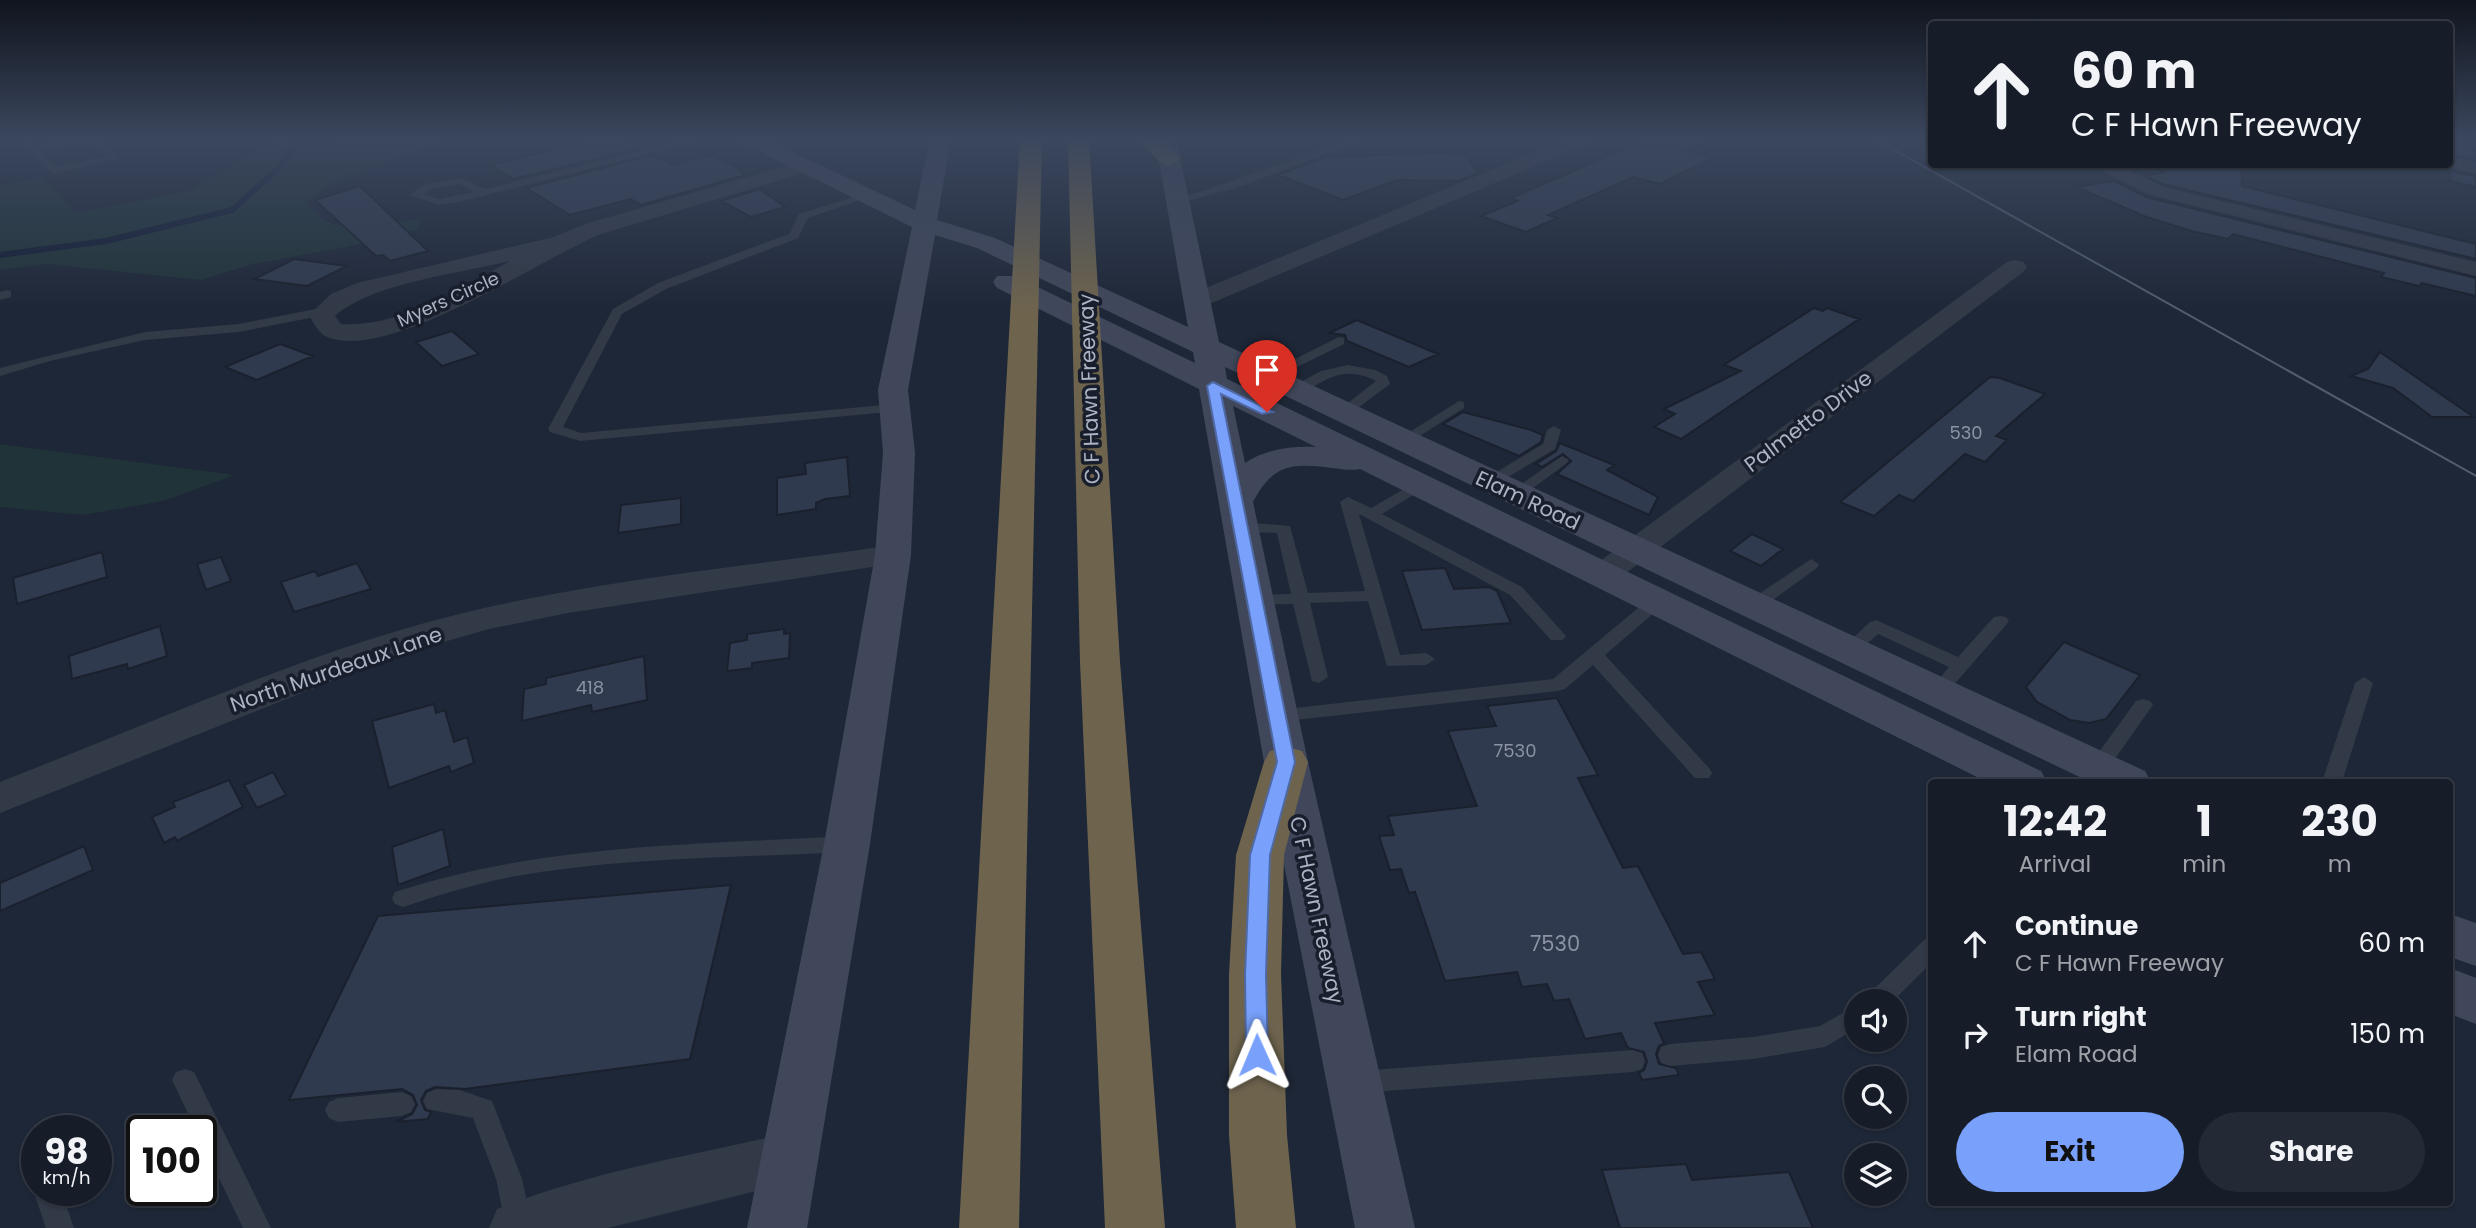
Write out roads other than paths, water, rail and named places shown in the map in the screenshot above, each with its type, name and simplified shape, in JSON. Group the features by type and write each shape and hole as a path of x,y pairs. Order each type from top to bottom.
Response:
{"highway":[{"path":"989,1228 1029,195"},
{"name":"C F Hawn Freeway","path":"1080,195 1100,662 1135,1228"},
{"path":"1266,1228 1258,1135 1256,988 1260,855 1282,739"}],"main road":[{"path":"777,1228 847,844 893,555 899,453 893,390 930,195"},
{"name":"C F Hawn Freeway","path":"1177,195 1282,739 1352,1083 1385,1228"},
{"name":"Elam Road","path":"867,196 925,224 986,243 1209,367 1373,464 2019,779"},
{"name":"Elam Road","path":"925,224 953,256 1209,367 1279,383 1848,650 1949,679 2086,772"},
{"path":"1239,514 1248,478 1256,470 1278,462 1320,456 1373,464"},
{"path":"2453,935 2476,946"},
{"path":"2453,991 2476,1002"}],"street":[{"path":"561,242 593,229 708,195"},
{"path":"1198,300 1448,195"},
{"path":"2174,195 2476,269"},
{"name":"Myers Circle","path":"561,242 462,297 405,322 367,331 336,331 326,323 322,315 340,299 391,280 561,242"},
{"name":"Palmetto Drive","path":"1601,576 2015,267"},
{"name":"North Murdeaux Lane","path":"0,798 312,674 382,649 484,619 568,602 893,555"},
{"path":"517,1228 632,1195 788,1158"}],"lane":[{"path":"416,195 439,202 472,195"},
{"path":"1178,201 1198,195"},
{"path":"867,196 803,216 794,236 662,286 617,312 555,429 580,437 894,408"},
{"path":"0,372 145,336 239,328 326,311"},
{"path":"1279,383 1339,341"},
{"path":"1279,383 1351,368 1362,368 1382,379 1383,384 1369,396 1342,412"},
{"path":"1402,441 1459,405"},
{"path":"1503,488 1550,446 1554,430"},
{"path":"1503,488 1562,460"},
{"path":"1371,514 1418,486"},
{"path":"1426,659 1393,662 1348,502 1516,591 1557,636"},
{"path":"1239,514 1284,529 1319,677"},
{"path":"1753,606 1811,564"},
{"path":"1256,600 1375,596"},
{"path":"1282,739 1558,685 1656,602"},
{"path":"1949,679 2000,621"},
{"path":"1594,654 1702,773"},
{"path":"2333,779 2364,683"},
{"path":"2086,772 2143,705"},
{"path":"403,898 449,881 611,854 745,851 847,844"},
{"path":"1889,989 1928,951"},
{"path":"1670,1055 1752,1048 1825,1036 1844,1024"},
{"path":"1352,1083 1633,1061"},
{"path":"185,1080 257,1228"},
{"path":"436,1101 460,1102 483,1109 509,1179 517,1228"},
{"path":"338,1110 402,1104"},
{"path":"52,1206 60,1228"}],"waterway":[{"path":"0,255 106,241 232,210 248,195"}],"tram line":[{"path":"1975,195 2476,476"}]}
